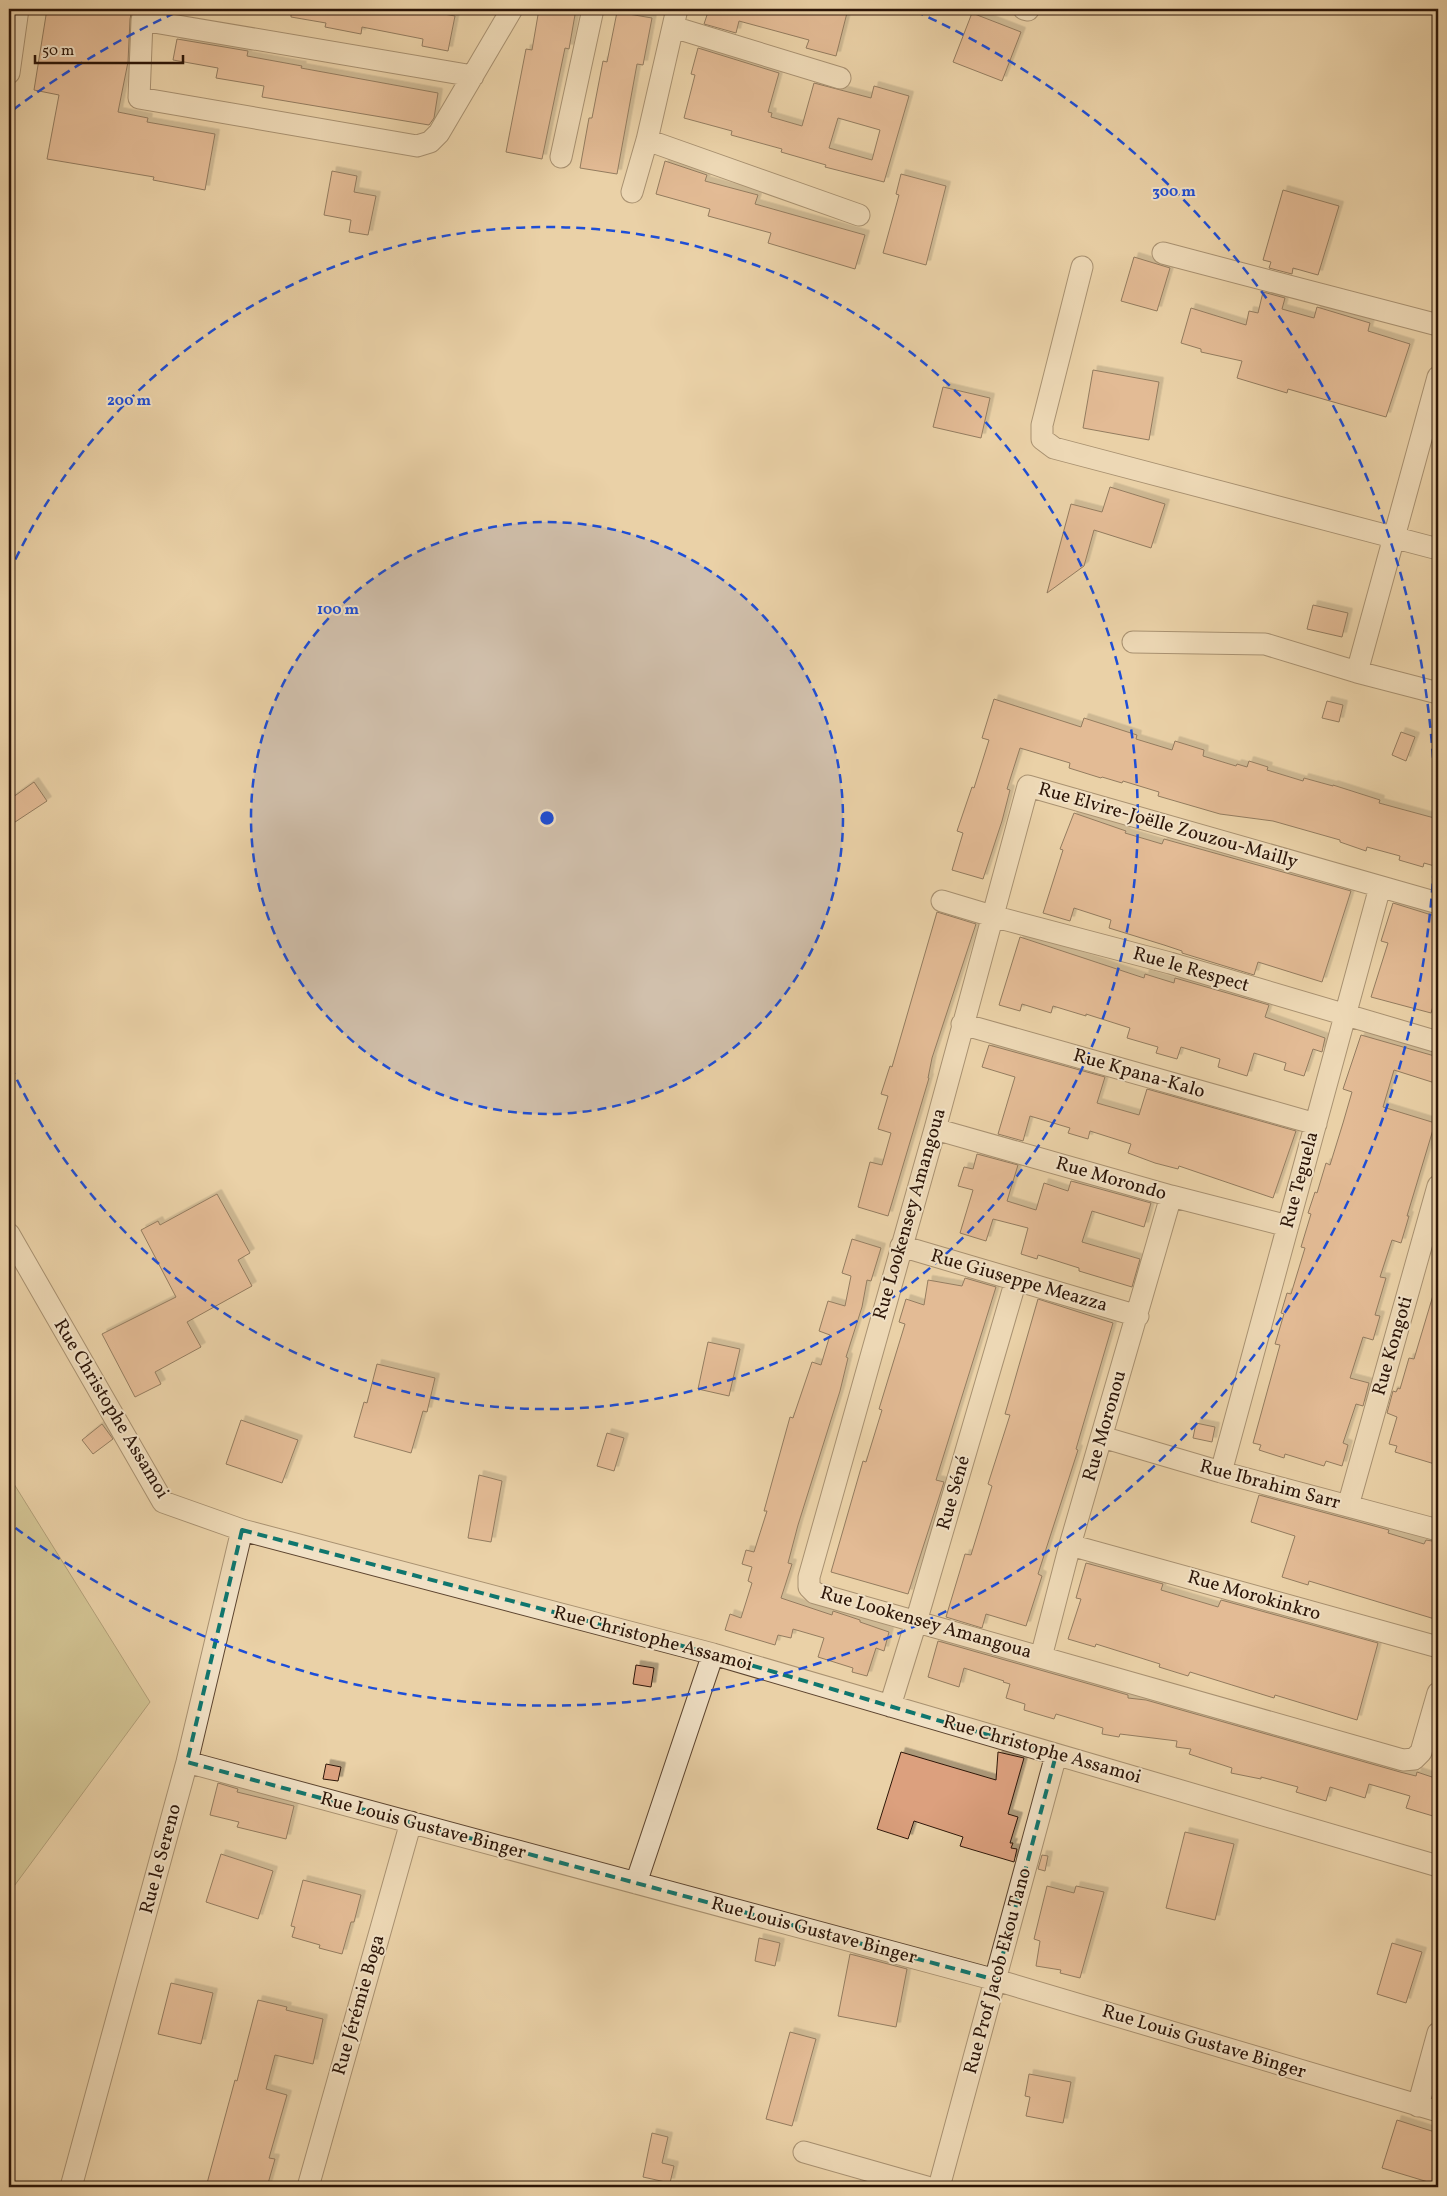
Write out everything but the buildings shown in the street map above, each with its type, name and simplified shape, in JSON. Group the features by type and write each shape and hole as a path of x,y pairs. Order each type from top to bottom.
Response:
{"street":[{"path":"9,73 18,9"},
{"path":"473,76 144,14 139,98 417,146 430,142 439,133 473,76 512,9"},
{"path":"561,157 593,9"},
{"path":"632,192 647,140 675,18 840,78"},
{"path":"647,140 859,215"},
{"path":"1163,252 1438,325"},
{"path":"1082,267 1042,425 1042,439 1054,448 1438,549"},
{"path":"1357,672 1438,377"},
{"path":"1133,642 1265,644 1357,672 1438,693"},
{"name":"Rue Elvire-Joëlle Zouzou-Mailly","path":"992,916 1028,786 1438,903"},
{"name":"Rue Teguela","path":"1221,1472 1380,887"},
{"name":"Rue le Respect","path":"942,901 1170,963 1438,1042"},
{"name":"Rue Lookensey Amangoua","path":"992,916 935,1129 809,1577 809,1587 815,1593 1403,1760 1414,1759 1421,1752 1438,1693"},
{"name":"Rue Kpana-Kalo","path":"962,1024 1316,1124"},
{"name":"Rue Morondo","path":"935,1129 1171,1196 1288,1226"},
{"name":"Rue Kongoti","path":"1348,1506 1438,1186"},
{"name":"Rue Moronou","path":"1041,1657 1070,1545 1138,1316 1171,1196"},
{"name":"Rue Christophe Assamoi","path":"9,1234 162,1502 242,1530 713,1654 1438,1866"},
{"name":"Rue Giuseppe Meazza","path":"901,1246 1138,1316"},
{"name":"Rue Séné","path":"890,1706 1016,1280"},
{"name":"Rue Ibrahim Sarr","path":"1102,1437 1221,1472 1438,1530"},
{"name":"Rue le Sereno","path":"77,2186 187,1762 242,1530"},
{"name":"Rue Morokinkro","path":"1070,1545 1438,1647"},
{"path":"636,1883 713,1654"},
{"name":"Rue Prof Jacob Ekou Tano","path":"939,2187 1056,1755"},
{"name":"Rue Louis Gustave Binger","path":"187,1762 996,1980 1438,2111"},
{"name":"Rue Jérémie Boga","path":"308,2187 411,1822"},
{"path":"1418,2106 1438,2033"},
{"path":"804,2152 927,2187"}],"highlighted area":[{"path":"242,1530 713,1654 1056,1755 996,1980 187,1762"}],"shaded area":[{"path":"9,1476 150,1702 9,1893"}]}
